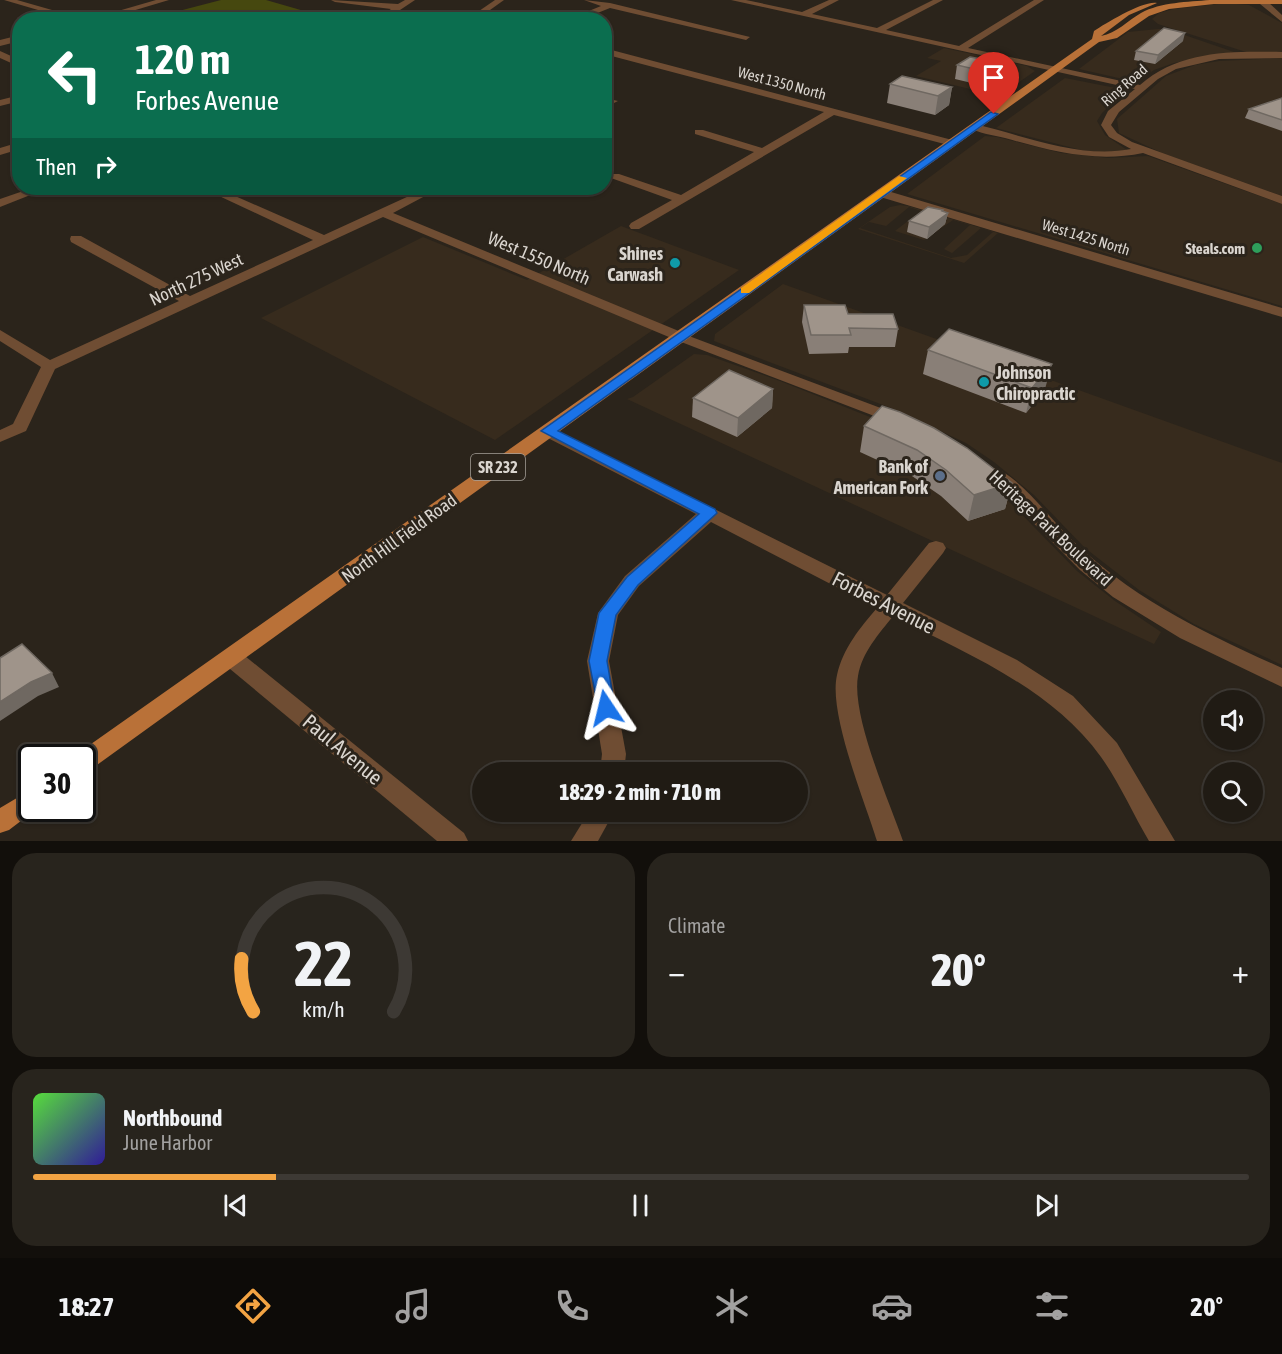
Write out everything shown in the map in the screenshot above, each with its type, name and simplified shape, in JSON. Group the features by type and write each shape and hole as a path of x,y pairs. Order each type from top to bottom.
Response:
{"main road":[{"path":"1172,0 1135,13 1123,21 1130,25 1147,25 1143,19 1144,15 1202,0"},
{"name":"SR 232","path":"1130,25 1114,36 1096,40 1097,33 1126,13 1145,5 1172,0"},
{"path":"1182,5 1282,2"},
{"name":"North Hill Field Road","path":"96,753 1096,40"},
{"path":"0,822 18,809"}],"street":[{"path":"8,0 60,12"},
{"path":"121,12 165,0"},
{"path":"335,0 399,7"},
{"path":"391,12 411,0"},
{"path":"482,12 500,0"},
{"path":"588,0 746,37"},
{"path":"592,12 624,0"},
{"path":"735,0 1142,88"},
{"path":"802,15 836,0"},
{"path":"878,31 939,0"},
{"path":"960,49 1041,0"},
{"path":"1264,1 1282,19"},
{"name":"West 1350 North","path":"612,53 952,143"},
{"name":"Ring Road","path":"1282,55 1228,56 1194,61 1161,72 1109,116 1106,125 1118,139 1143,150 1282,200"},
{"path":"635,226 832,112"},
{"name":"Ring Road","path":"975,127 1090,153 1126,154 1143,150"},
{"path":"699,132 762,151"},
{"path":"615,176 682,199"},
{"name":"West 1425 North","path":"881,193 1282,313"},
{"path":"0,202 21,195"},
{"path":"224,195 324,240"},
{"name":"North 275 West","path":"49,366 419,196 416,195"},
{"name":"West 1550 North","path":"382,213 681,337"},
{"path":"76,239 189,301"},
{"path":"681,337 815,386 908,425"},
{"path":"0,437 20,427 49,366 3,339"},
{"name":"Forbes Avenue","path":"548,431 1009,666 1065,702 1109,750 1162,841"},
{"name":"Heritage Park Boulevard","path":"979,463 1009,486 1099,576 1133,600 1217,648 1282,678"},
{"path":"613,762 614,754 598,661 608,613 632,581 709,513"},
{"path":"891,841 848,716 847,676 860,643 936,548"},
{"name":"Paul Avenue","path":"232,658 455,841"},
{"path":"584,841 596,822"}],"shaded area":[{"path":"221,0 266,0 308,12 175,12"},
{"path":"1226,3 1249,5 1282,23 1282,53 1246,52 1158,24 1152,19 1159,13 1174,9"},
{"path":"1167,29 1234,52 1174,63 1154,70 1136,82 1079,69 1128,32"},
{"path":"944,48 1027,66 1035,71 999,96 916,76 941,61 927,58"},
{"path":"1282,58 1282,196 1162,153 1119,133 1117,119 1166,76 1195,65 1219,61"},
{"path":"1065,78 1126,90 1102,113 1097,121 1105,135 1127,150 1105,153 1081,150 996,128"},
{"path":"985,136 1061,153 1108,158 1148,156 1282,204 1282,306 907,194"},
{"path":"908,206 998,233 964,263 858,229 890,207","holes":["909,207 921,211 895,231 924,240 953,220 970,225 944,249 952,253 981,228 993,232 967,255 951,258 860,228 869,222 886,226"]},
{"path":"621,226 739,270 495,440 261,318 423,237 527,280"},
{"path":"783,284 1282,463 1282,665 1194,624 1139,590 1085,548 1034,495 994,462 966,443 891,408 714,341 715,334"},
{"path":"694,354 707,355 780,381 895,427 997,489 1077,571 1115,601 1161,632 1154,644 627,399"}],"building":[{"path":"1164,28 1185,33 1158,55 1136,51"},
{"path":"970,57 993,61 978,70 957,65"},
{"path":"902,76 952,87 938,96 890,84"},
{"path":"1282,98 1282,120 1249,109"},
{"path":"928,207 948,213 929,227 909,221"},
{"path":"804,305 845,305 848,314 893,314 898,329 849,328 851,335 811,335"},
{"path":"949,329 1052,364 1032,388 928,350"},
{"path":"729,370 773,389 738,418 693,398"},
{"path":"882,406 934,428 967,448 1012,483 974,495 946,470 917,450 864,426"},
{"path":"22,644 52,673 31,682 0,702 0,658"}],"slow traffic":[{"path":"745,291 902,178"}],"place":[{"name":"Steals.com","path":"1257,248"},
{"name":"Shines Carwash","path":"675,263"},
{"name":"Johnson Chiropractic","path":"984,382"},
{"name":"Bank of American Fork","path":"940,476"}],"route":[{"path":"606,708 598,661 608,613 632,581 709,513 548,431 994,114"}]}
